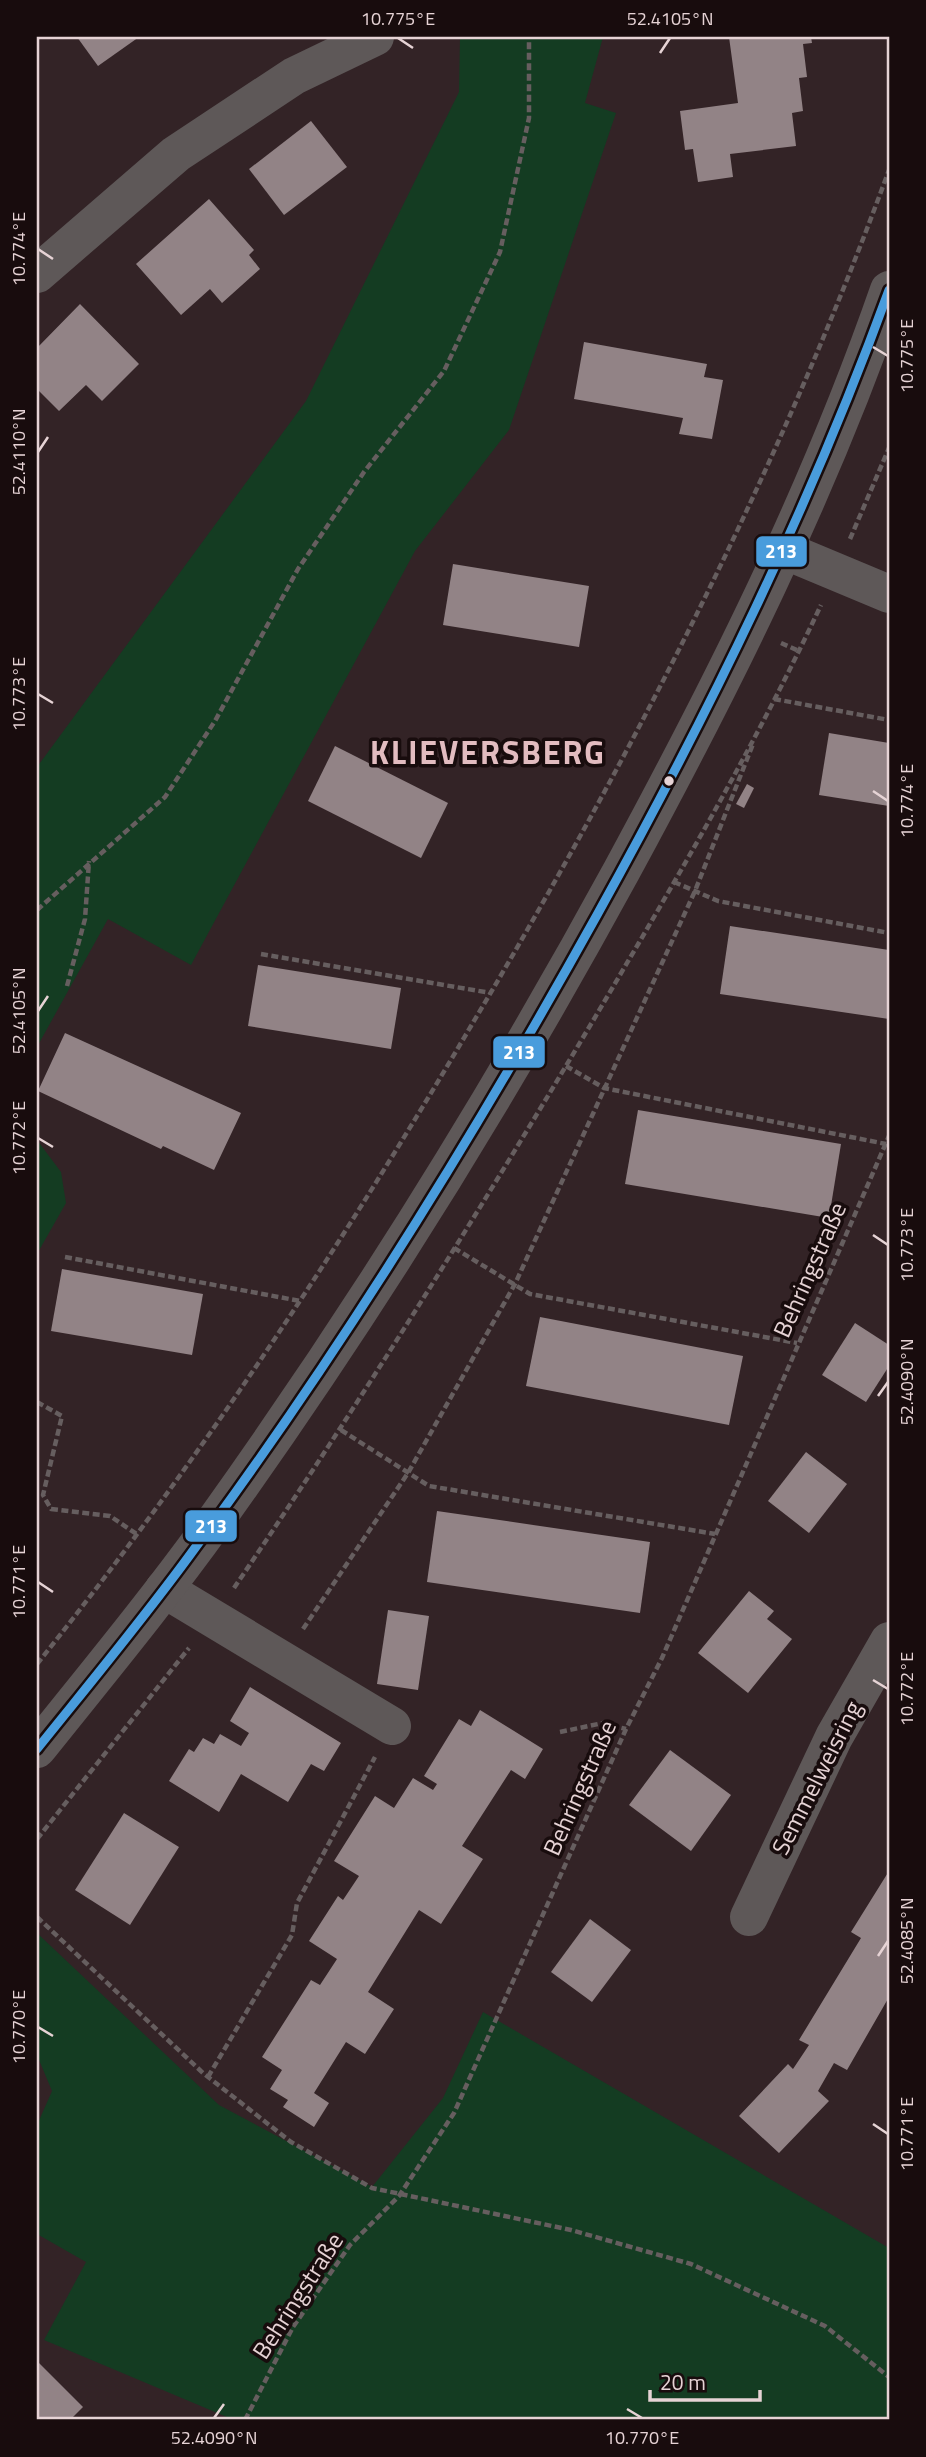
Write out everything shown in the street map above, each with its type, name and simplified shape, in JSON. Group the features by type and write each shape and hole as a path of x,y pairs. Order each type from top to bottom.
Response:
{"street":[{"path":"37,274 176,154 294,75 375,37"},
{"path":"37,1749 164,1589 316,1376 528,1040 675,772 786,551 861,369 889,290"},
{"path":"786,551 889,594"},
{"path":"164,1589 392,1726"},
{"name":"Semmelweisring","path":"749,1917 834,1737 889,1641"}],"path":[{"path":"37,910 89,861 165,797 215,722 298,569 364,472 444,371 500,252 529,118 529,37"},
{"path":"37,1664 172,1490 300,1301 388,1166 555,883 679,651 817,351 889,170"},
{"path":"774,699 889,720"},
{"path":"283,1659 408,1473 515,1284 695,891 763,719"},
{"path":"67,986 85,919 89,861"},
{"path":"674,882 718,901 889,933"},
{"path":"261,954 491,993"},
{"path":"566,1066 604,1088 886,1144"},
{"name":"Behringstraße","path":"245,2420 293,2327 350,2245 399,2196 454,2113 626,1729 663,1658 797,1343 889,1136"},
{"path":"454,1248 530,1294 797,1343"},
{"path":"65,1257 300,1301"},
{"path":"37,1402 62,1416 43,1495 51,1509 110,1516 138,1535"},
{"path":"341,1430 429,1486 716,1534"},
{"path":"560,1732 603,1723 626,1729"},
{"path":"208,2077 292,1935 297,1903 392,1726"},
{"path":"37,1917 208,2077 291,2142 372,2188 399,2196 571,2230 691,2264 825,2326 889,2377"}],"green space":[{"path":"460,37 603,37 585,103 616,113 509,430 415,551 191,965 108,919 37,1047 37,767 306,401 459,92"},
{"path":"37,1140 61,1172 66,1203 37,1254"},
{"path":"37,1933 219,2105 372,2187 443,2098 483,2012 889,2248 889,2420 234,2420 44,2340 86,2262 37,2234 37,2125 52,2091 37,2055"}],"building":[{"path":"77,37 139,37 98,66"},
{"path":"729,37 811,37 812,43 803,44 807,77 799,78 803,111 792,113 796,146 730,154 733,177 698,182 693,149 685,150 680,111 738,103"},
{"path":"311,121 347,167 284,215 249,169"},
{"path":"209,199 254,250 249,255 260,269 222,303 210,289 181,315 136,264"},
{"path":"80,304 139,364 102,401 86,385 59,411 37,389 37,348"},
{"path":"584,342 707,364 704,377 723,380 712,439 679,434 683,418 574,399"},
{"path":"453,564 589,586 579,647 443,625"},
{"path":"829,733 889,743 889,806 819,795"},
{"path":"335,746 448,803 421,858 308,801"},
{"path":"747,784 754,788 744,808 736,804"},
{"path":"730,926 889,950 889,1019 720,994"},
{"path":"258,965 401,988 391,1049 248,1026"},
{"path":"65,1033 241,1113 214,1170 163,1146 161,1149 38,1091"},
{"path":"638,1110 841,1144 829,1218 625,1184"},
{"path":"62,1269 203,1294 192,1355 51,1331"},
{"path":"540,1317 743,1356 729,1425 526,1386"},
{"path":"855,1323 889,1345 889,1366 866,1402 822,1375"},
{"path":"806,1452 847,1484 809,1533 768,1501"},
{"path":"437,1511 650,1542 640,1613 427,1582"},
{"path":"749,1591 774,1611 767,1619 792,1639 748,1693 698,1653"},
{"path":"388,1610 429,1616 418,1690 377,1684"},
{"path":"250,1687 341,1743 324,1771 311,1764 288,1802 241,1774 219,1812 169,1781 189,1749 194,1752 203,1738 214,1744 220,1734 241,1746 249,1733 230,1721"},
{"path":"480,1710 543,1749 525,1779 511,1770 462,1846 483,1859 441,1924 419,1910 368,1992 394,2009 365,2054 346,2042 314,2093 329,2103 314,2127 283,2107 288,2100 270,2089 282,2070 262,2057 311,1980 320,1985 337,1959 309,1941 338,1896 343,1900 359,1876 334,1861 375,1796 394,1808 413,1778 433,1790 437,1784 424,1776 459,1719 471,1726"},
{"path":"670,1750 731,1795 691,1851 629,1805"},
{"path":"124,1813 179,1847 130,1925 75,1890"},
{"path":"889,1871 889,1997 847,2070 834,2063 818,2091 829,2101 779,2153 739,2116 788,2064 793,2069 809,2045 799,2040 861,1938 851,1932"},
{"path":"590,1919 631,1950 592,2002 551,1972"},
{"path":"37,2361 83,2407 70,2420 37,2420"}],"transit line":[{"name":"213","path":"37,1749 157,1599 304,1395 407,1238 504,1078 597,915 718,686 826,451 889,290"}],"district":[{"name":"KLIEVERSBERG","path":"488,753"}]}
